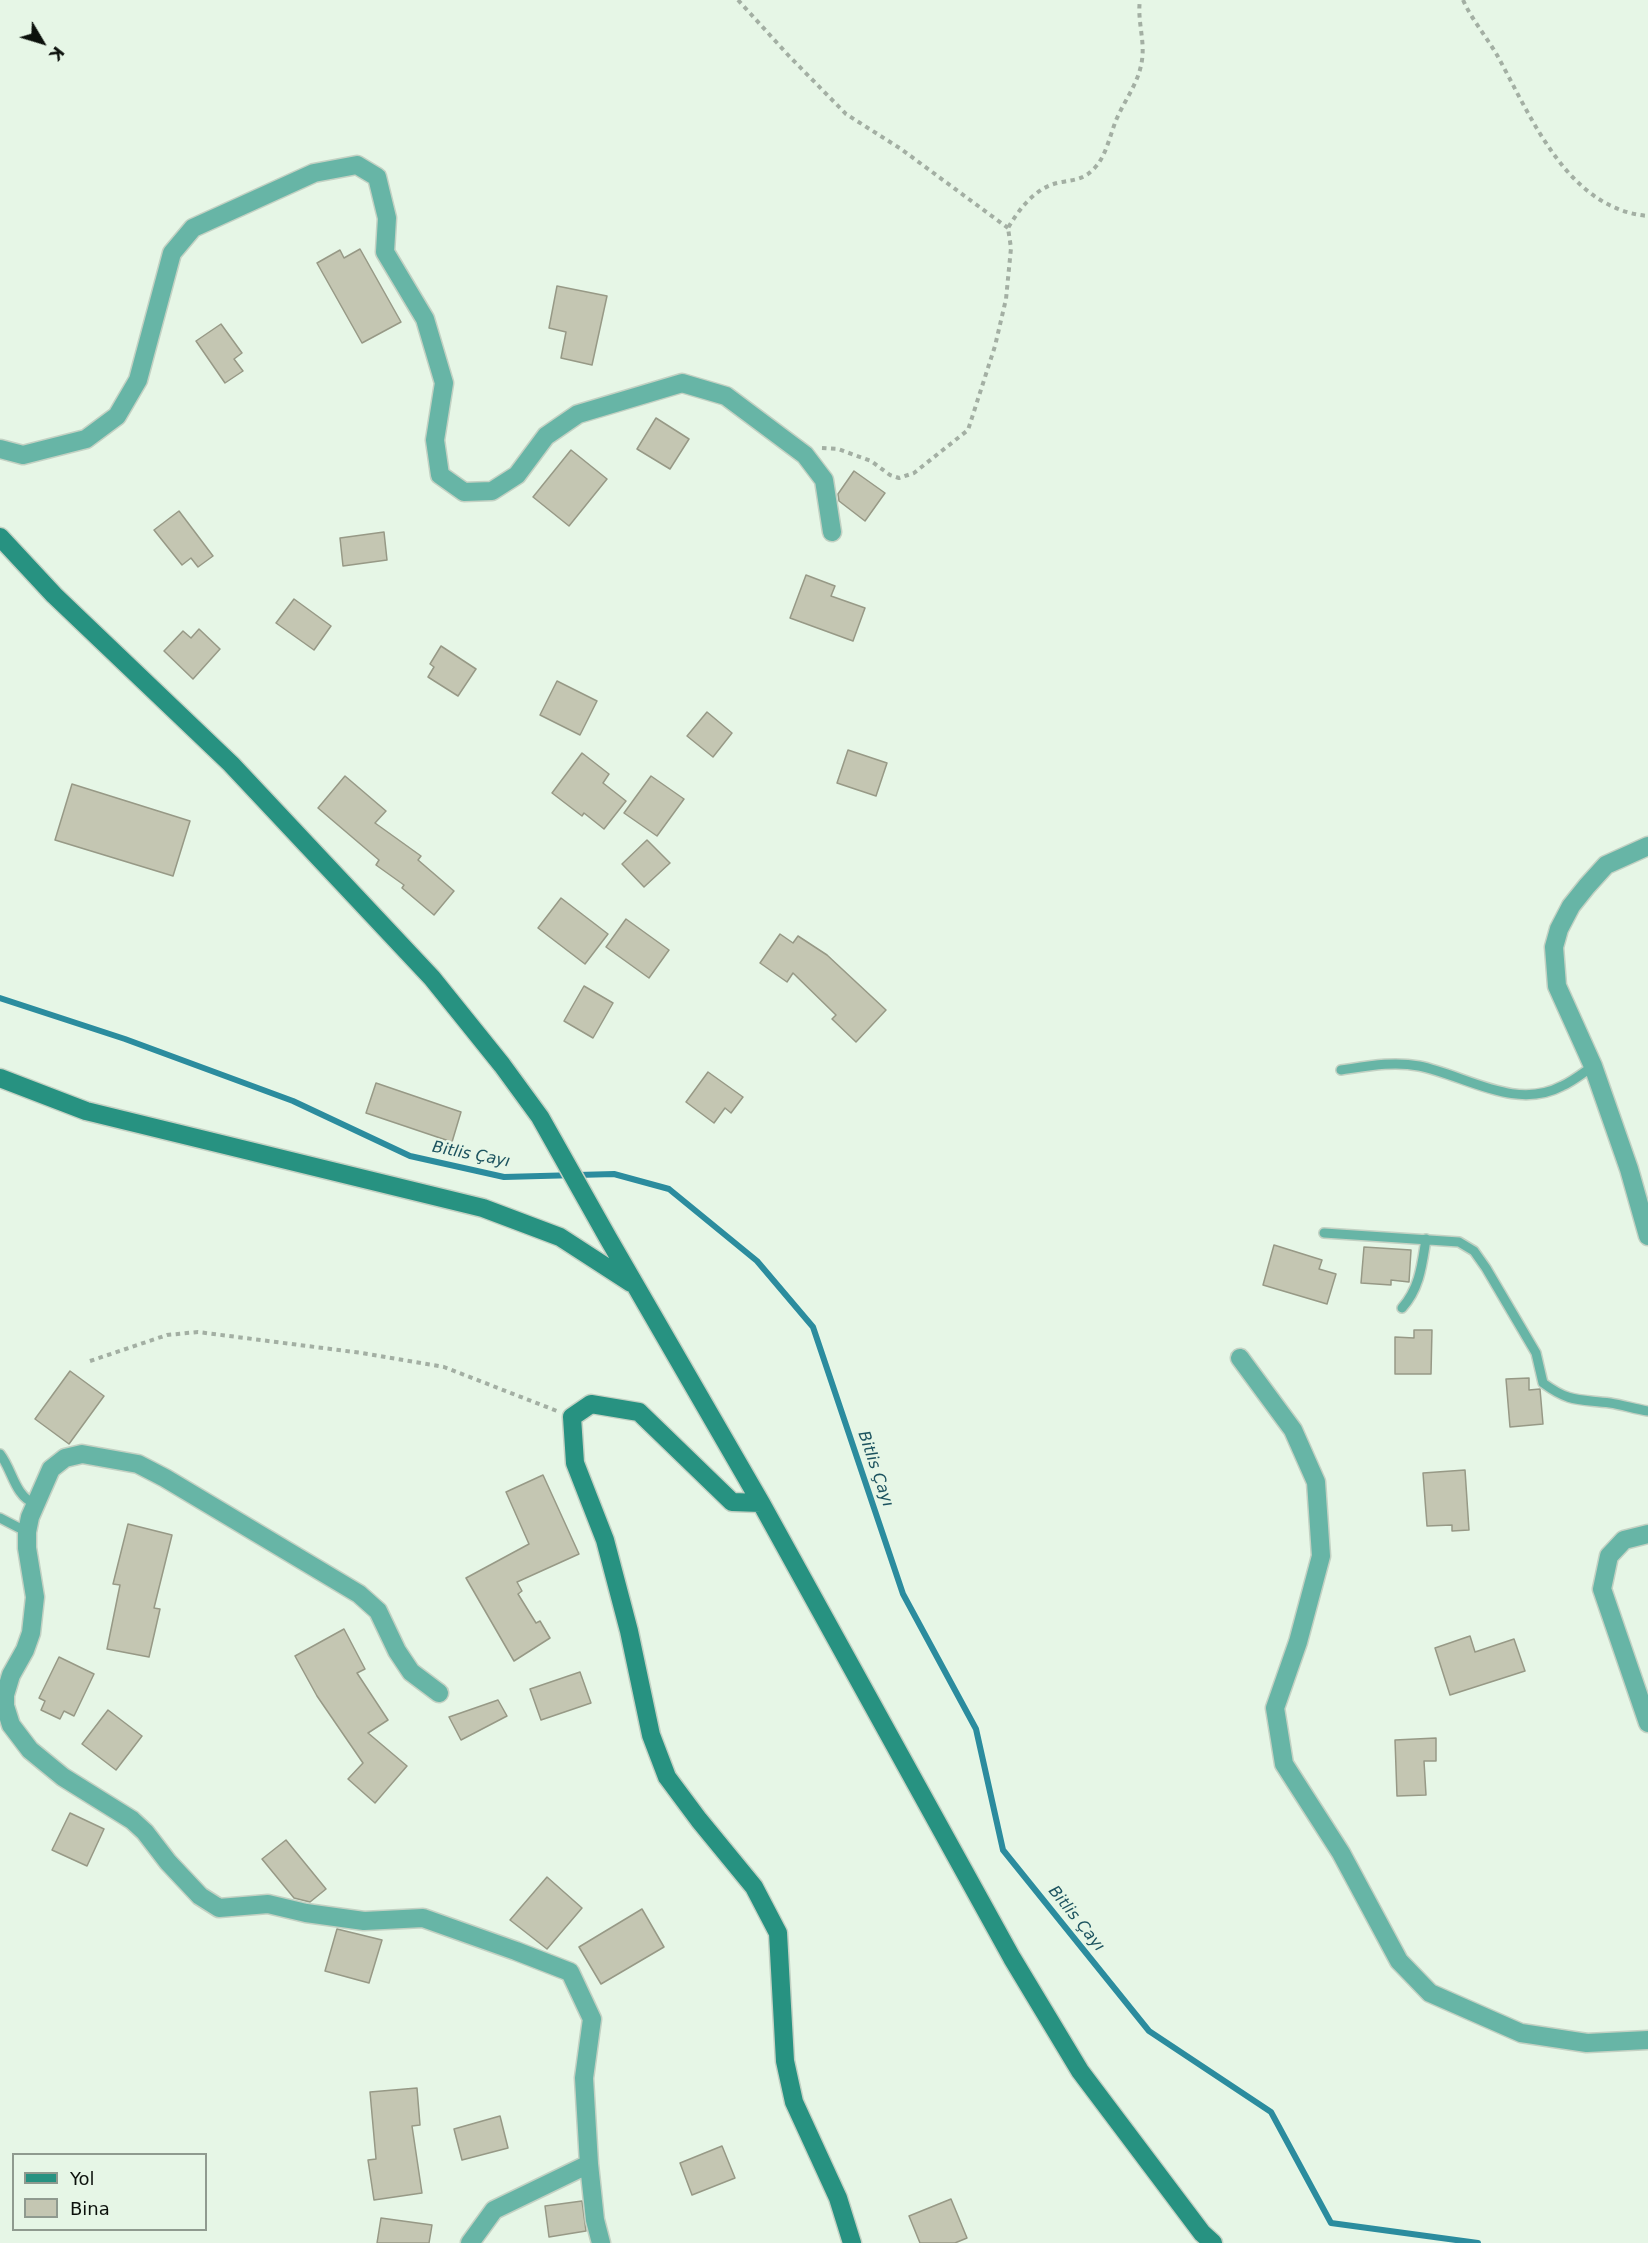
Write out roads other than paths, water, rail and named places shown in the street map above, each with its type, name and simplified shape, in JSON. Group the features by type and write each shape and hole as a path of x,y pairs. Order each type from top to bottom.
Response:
{"main road":[{"path":"0,537 54,595 231,764 432,978 502,1065 540,1117 761,1503 1012,1958 1080,2072 1202,2233 1213,2243"},
{"path":"0,1078 86,1111 483,1208 560,1237 635,1286"},
{"path":"761,1503 732,1502 639,1412 591,1404 572,1417 575,1463 605,1540 629,1631 651,1735 663,1766 668,1777 699,1820 754,1887 778,1933 785,2061 794,2102 838,2198 852,2243"}],"street":[{"path":"0,449 23,455 86,439 117,416 138,380 172,253 193,228 314,173 357,165 377,177 387,218 385,252 425,319 444,383 435,440 440,475 465,492 492,491 516,475 546,436 578,414 682,383 726,396 805,454 824,480 832,532"},
{"path":"1648,846 1606,865 1571,906 1559,929 1554,947 1557,986 1593,1066 1629,1169 1648,1236"},
{"path":"1240,1358 1293,1430 1317,1482 1321,1556 1298,1642 1275,1708 1284,1764 1341,1853 1399,1960 1430,1993 1521,2033 1587,2043 1648,2040"},
{"path":"439,1693 411,1672 397,1651 378,1611 359,1594 165,1478 138,1464 82,1454 65,1458 51,1469 35,1504 27,1532 27,1548 34,1580 34,1615 32,1633 8,1685 5,1706 11,1725 30,1750 63,1777 132,1820 200,1896 219,1908 268,1904 306,1913 364,1921 423,1918 570,1972 592,2019 584,2078 589,2164 595,2220 601,2243"},
{"path":"1648,1534 1624,1540 1609,1556 1602,1589 1648,1723"},
{"path":"470,2243 494,2210 589,2164"}],"lane":[{"path":"1341,1070 1383,1064 1406,1064 1436,1071 1496,1091 1528,1094 1561,1087 1593,1066"},
{"path":"1324,1233 1459,1242 1474,1251 1536,1353 1543,1383 1569,1399 1580,1402 1609,1403 1648,1411"},
{"path":"1402,1308 1411,1298 1418,1283 1426,1239"},
{"path":"0,1454 20,1493 25,1500 35,1504"},
{"path":"0,1518 27,1532"}],"waterway":[{"name":"Bitlis Çayı","path":"0,998 125,1039 293,1101 410,1156 504,1177 614,1174 669,1189 757,1261 813,1327 903,1594 976,1729 1003,1850 1149,2031 1271,2112 1331,2223 1478,2243"}]}
